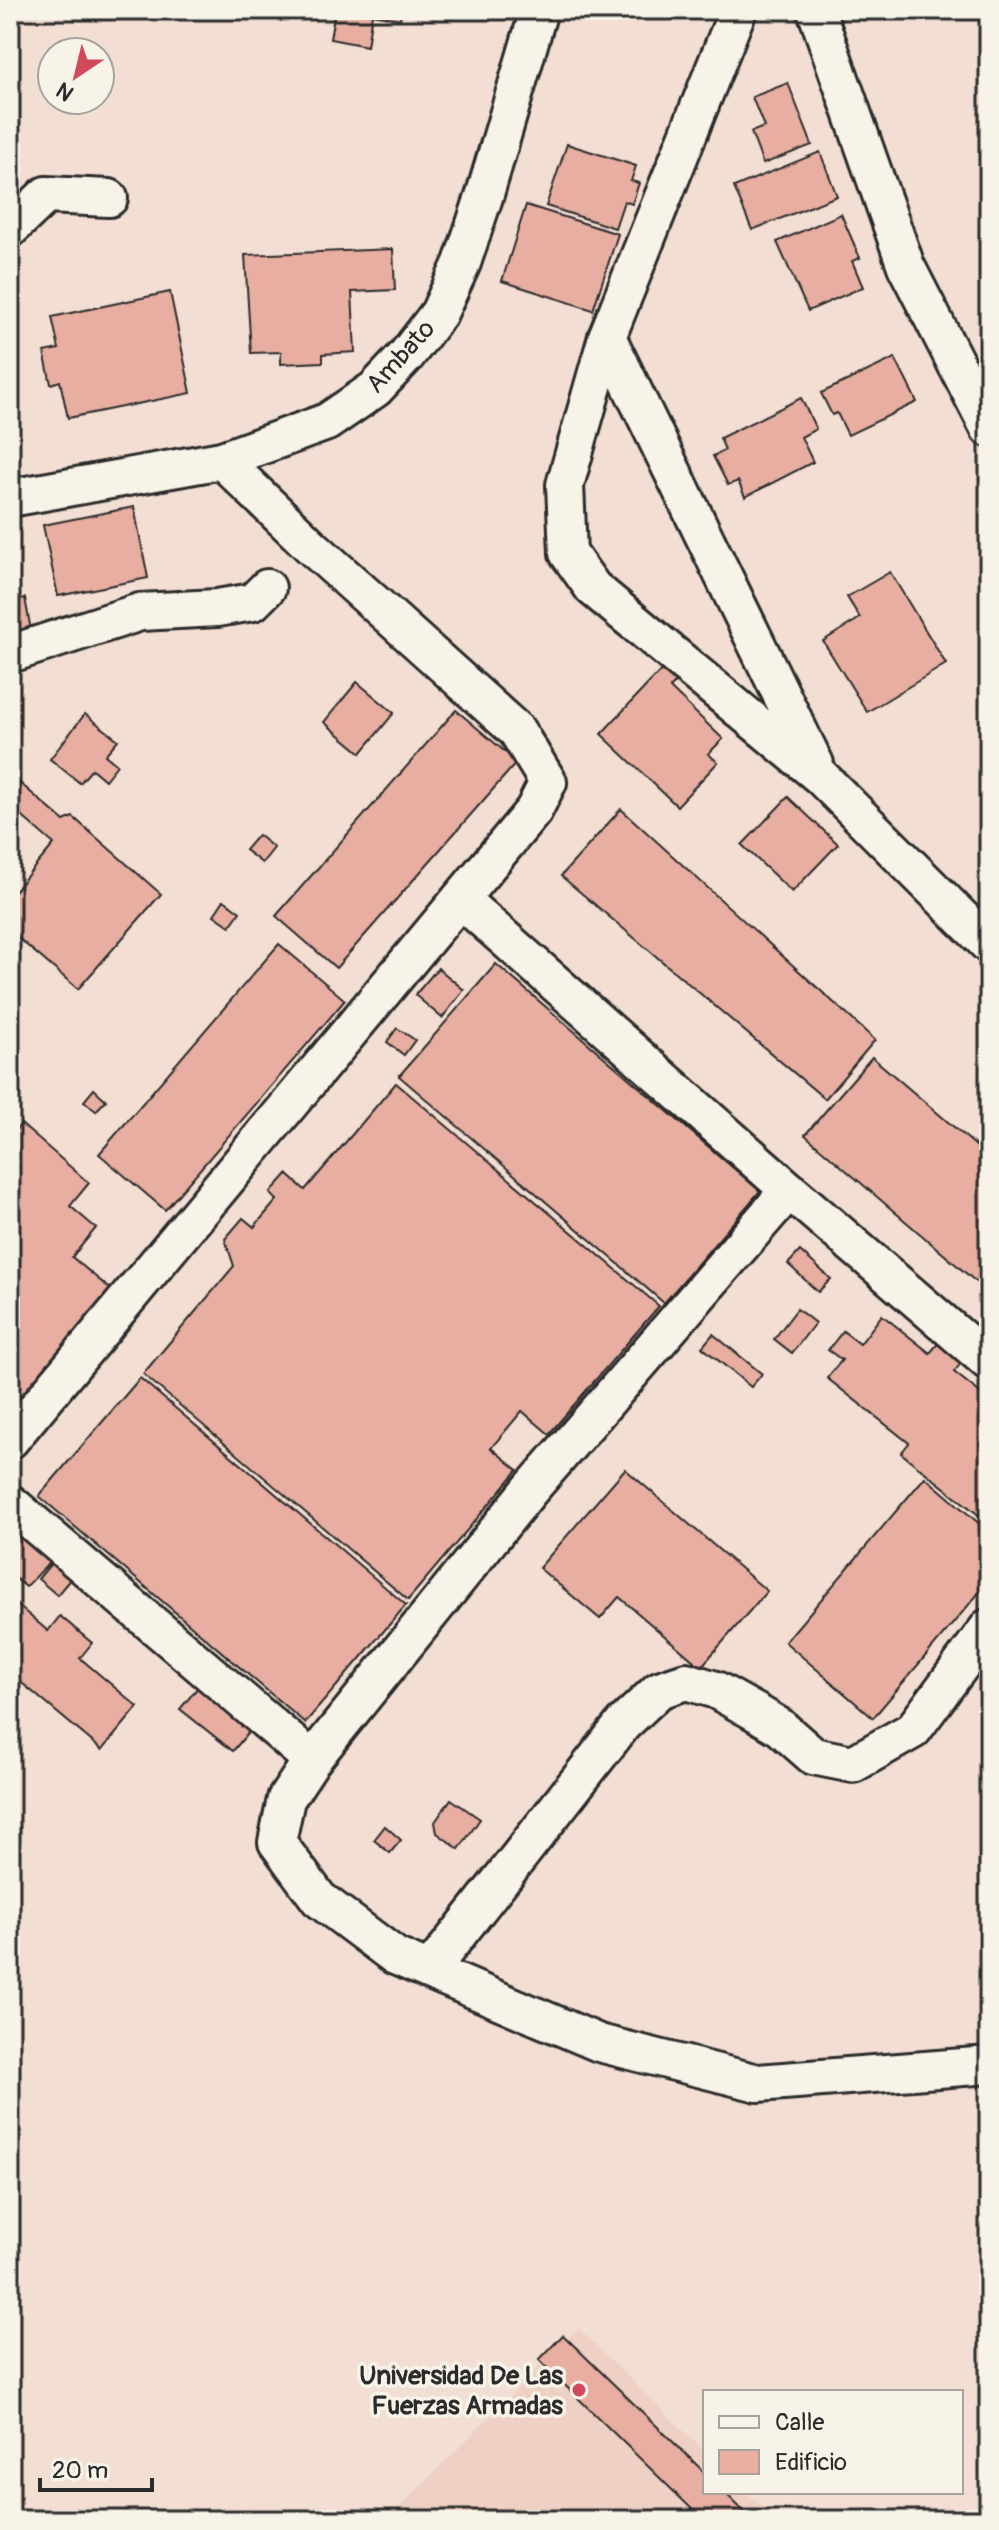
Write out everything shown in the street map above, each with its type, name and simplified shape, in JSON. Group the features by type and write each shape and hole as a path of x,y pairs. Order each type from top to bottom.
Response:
{"street":[{"name":"Ambato","path":"10,498 222,460 327,422 375,389 406,356 439,313 462,263 539,10"},
{"path":"738,10 607,337 565,485 568,553 593,588 821,777 989,945"},
{"path":"816,10 906,266 989,428"},
{"path":"10,229 46,195 109,198"},
{"path":"607,337 821,777"},
{"path":"10,1440 534,810 548,782 517,731 311,546 222,460"},
{"path":"10,654 140,612 217,608 253,602 267,588"},
{"path":"460,899 989,1362"},
{"path":"789,1190 529,1491 312,1760 286,1799 277,1842 319,1899 395,1956 599,2043 758,2083 989,2065"},
{"path":"10,1503 312,1760"},
{"path":"430,1970 623,1724 659,1690 686,1681 716,1690 780,1727 813,1756 853,1764 913,1730 989,1627"}],"shaded area":[{"name":"Universidad De Las Fuerzas Armadas","path":"578,2328 703,2450 703,2494 749,2494 775,2520 387,2520"}],"building":[{"path":"331,10 402,10 400,19 372,14 367,46 330,39 335,11"},
{"path":"788,83 812,145 763,164 751,132 764,127 752,97"},
{"path":"567,144 636,166 631,181 639,183 632,204 624,201 615,228 546,206"},
{"path":"820,152 837,196 752,230 734,187"},
{"path":"526,205 618,234 593,310 502,281"},
{"path":"841,214 860,258 852,261 863,287 808,311 777,242"},
{"path":"393,249 395,290 352,292 355,352 323,354 323,362 281,364 281,352 251,353 245,255"},
{"path":"170,292 191,393 68,418 60,381 51,384 44,352 59,349 52,317"},
{"path":"895,358 917,402 848,435 837,413 832,415 821,393"},
{"path":"801,398 816,429 801,437 813,462 745,497 738,481 728,485 713,456 725,450 720,438"},
{"path":"134,507 148,578 58,596 43,525"},
{"path":"890,572 946,664 867,712 823,641 860,618 847,597"},
{"path":"25,598 32,636 10,640 10,601"},
{"path":"669,662 683,675 670,688 723,739 708,754 718,762 677,806 601,734"},
{"path":"357,682 394,713 361,753 324,722"},
{"path":"456,710 517,762 336,968 276,916"},
{"path":"85,714 118,740 105,755 117,765 105,780 92,769 80,783 50,759"},
{"path":"13,777 64,821 73,817 161,894 78,989 10,931 10,896 54,844 10,806 10,780"},
{"path":"788,797 838,844 792,892 742,845"},
{"path":"621,809 875,1040 825,1099 561,876"},
{"path":"258,835 274,848 262,863 245,850"},
{"path":"224,900 240,912 230,926 214,915"},
{"path":"279,944 345,1000 165,1210 99,1154"},
{"path":"496,964 760,1191 664,1303 399,1076"},
{"path":"438,968 464,990 442,1018 415,995"},
{"path":"397,1028 415,1040 404,1055 387,1042"},
{"path":"872,1057 989,1157 989,1293 805,1135"},
{"path":"396,1083 659,1306 549,1434 522,1411 491,1448 518,1470 408,1600 143,1374 234,1266 225,1239 243,1218 254,1227 277,1200 270,1193 287,1174 305,1190"},
{"path":"94,1089 106,1100 96,1111 84,1101"},
{"path":"21,1124 89,1183 70,1206 96,1228 72,1257 116,1294 24,1401 10,1388 10,1137"},
{"path":"800,1251 831,1279 818,1292 788,1264"},
{"path":"797,1309 815,1323 792,1353 774,1339"},
{"path":"882,1315 930,1353 946,1334 970,1352 954,1372 989,1400 989,1505 980,1516 901,1453 909,1443 827,1378 842,1360 828,1350 843,1331 860,1344"},
{"path":"713,1334 762,1374 751,1387 702,1347"},
{"path":"140,1378 406,1605 305,1723 39,1496"},
{"path":"625,1469 767,1591 701,1667 619,1597 600,1619 539,1568"},
{"path":"925,1477 989,1532 989,1581 873,1718 785,1642"},
{"path":"10,1524 51,1561 26,1587 10,1574"},
{"path":"53,1561 72,1577 57,1595 38,1579"},
{"path":"10,1599 48,1631 60,1616 92,1643 80,1658 138,1707 102,1750 10,1673"},
{"path":"199,1686 252,1728 233,1751 180,1709"},
{"path":"451,1799 480,1819 459,1849 437,1833 435,1822"},
{"path":"385,1826 401,1840 390,1853 374,1840"},
{"path":"563,2335 703,2471 703,2494 726,2494 753,2520 703,2520 539,2360"}],"place":[{"name":"Universidad De Las Fuerzas Armadas","path":"579,2390"}]}
